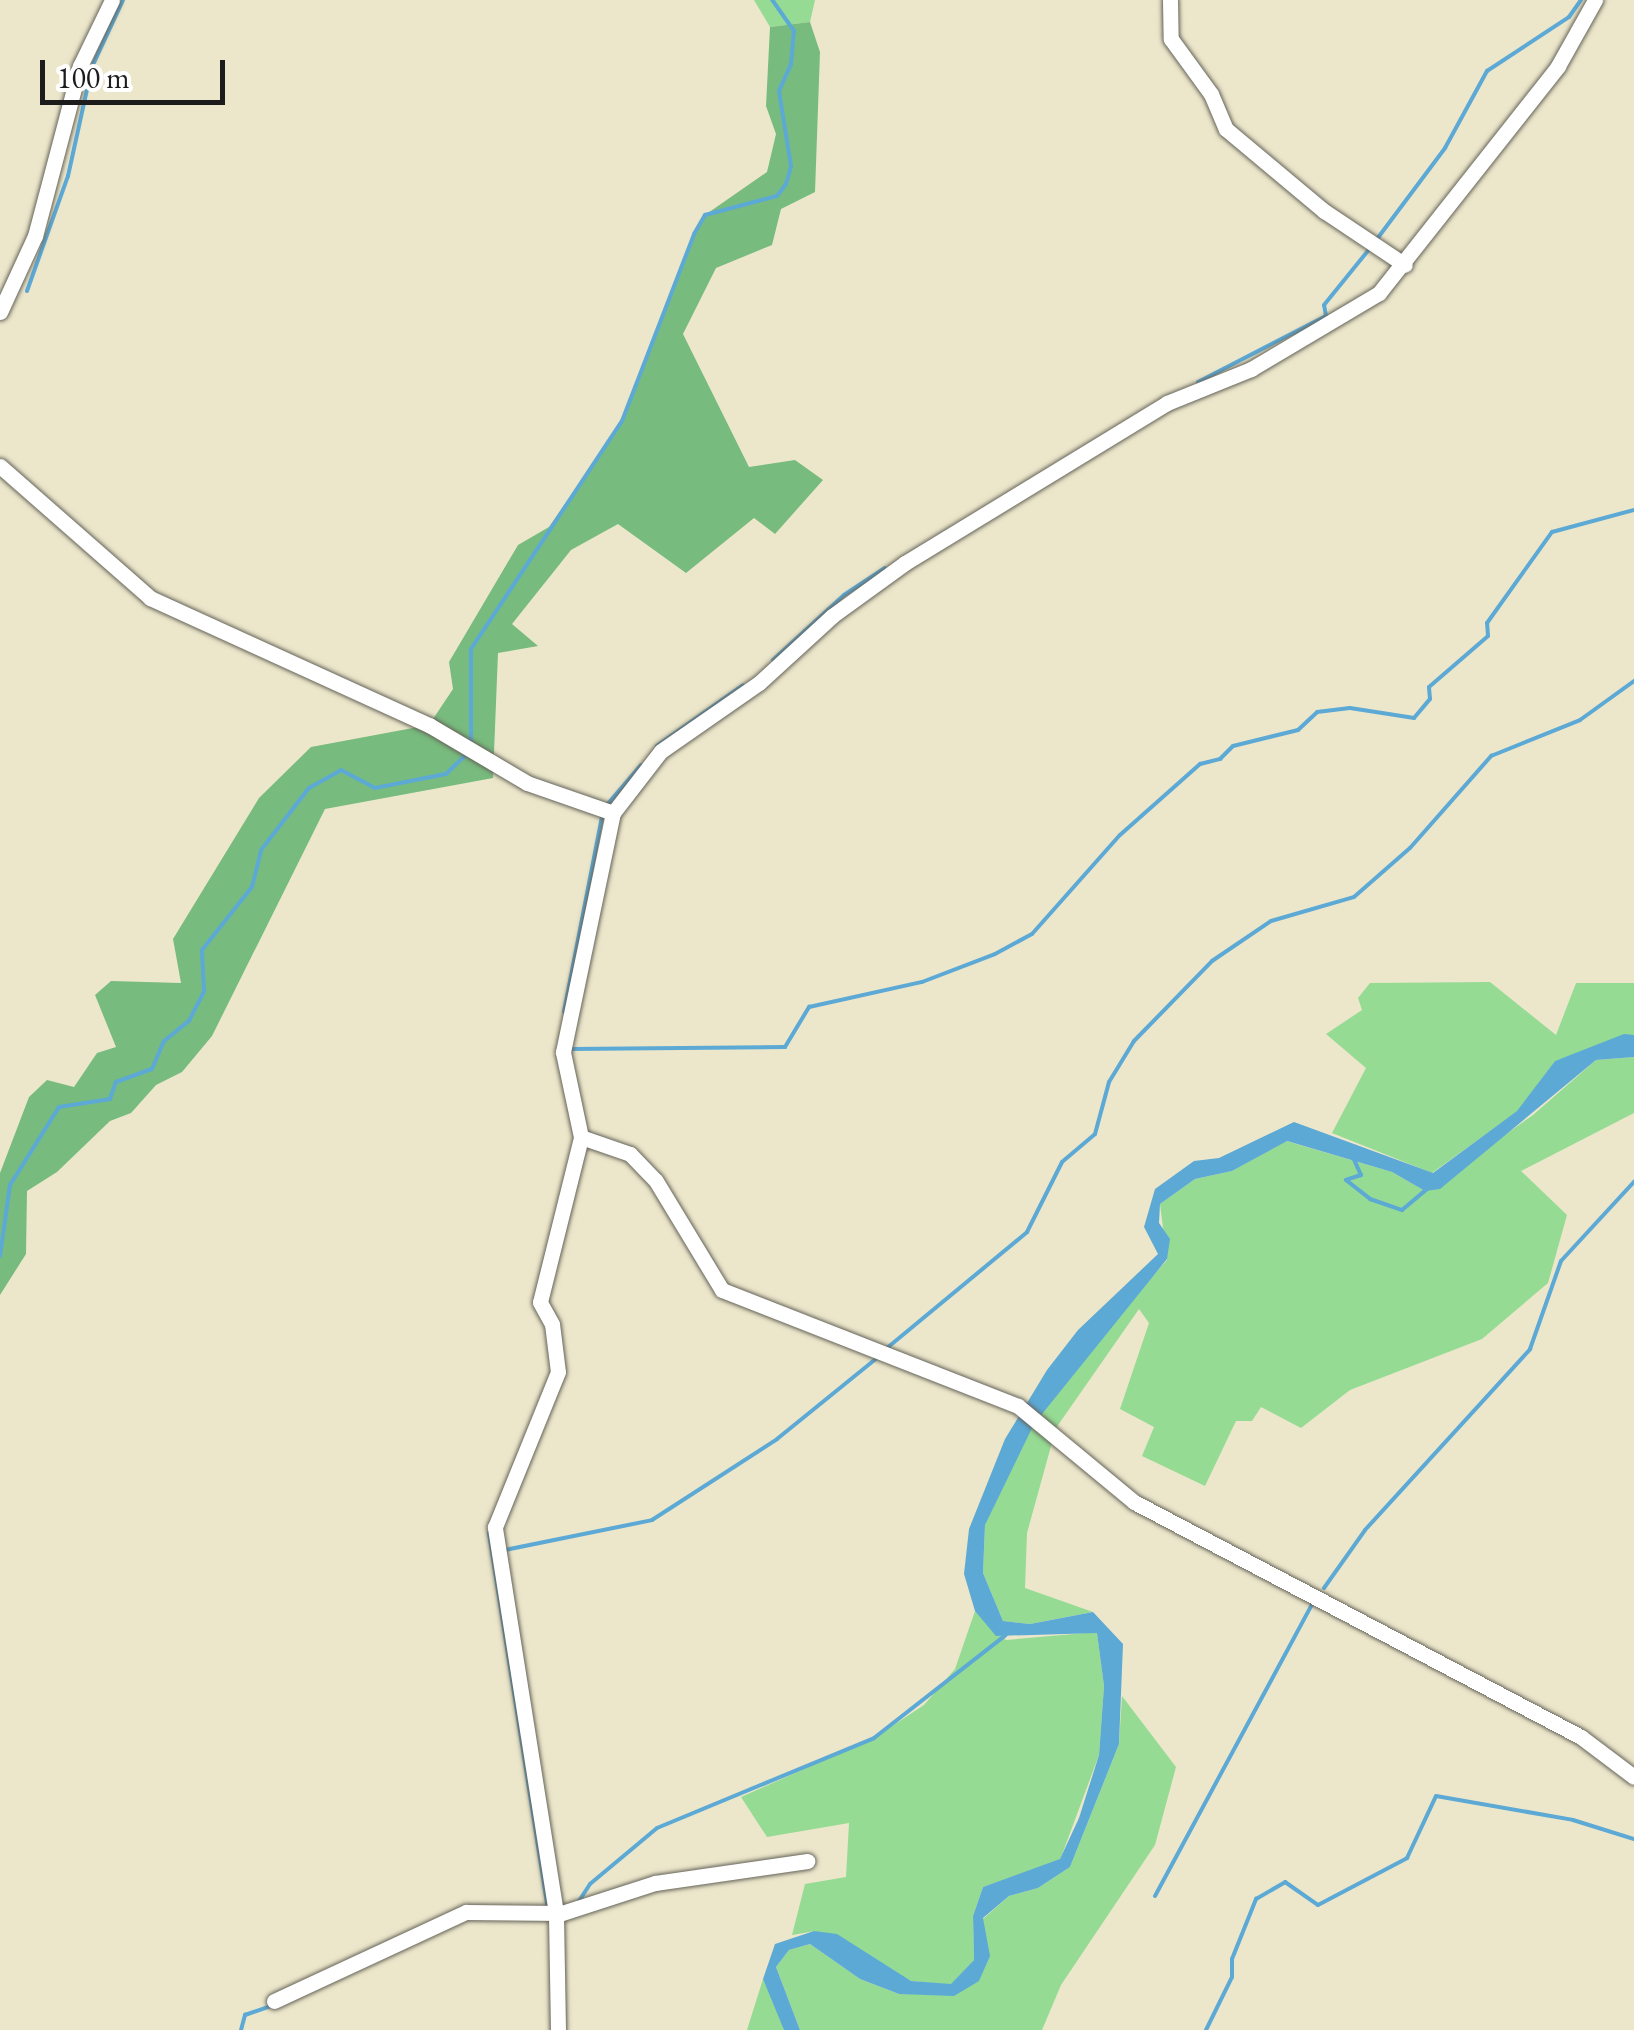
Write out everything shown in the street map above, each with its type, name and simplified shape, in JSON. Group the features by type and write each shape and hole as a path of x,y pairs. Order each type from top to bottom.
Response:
{"street":[{"path":"0,312 35,236 80,66 112,0"},
{"path":"1170,0 1171,38 1211,94 1226,129 1324,211 1405,265"},
{"path":"558,2030 556,1913 495,1527 558,1372 552,1324 540,1302 581,1137 563,1052 612,813 661,751 759,683 832,616 905,563 1167,403 1251,368 1342,316 1405,265 1558,66 1595,0"},
{"path":"0,466 150,598 429,725 527,783 612,813"},
{"path":"581,1137 630,1154 656,1181 722,1290 1018,1406 1044,1422 1134,1502 1581,1738 1634,1776"},
{"path":"274,2000 466,1912 556,1913 655,1883 807,1862"}],"green space":[{"path":"754,0 815,0 810,22 770,27"},
{"path":"810,22 820,52 815,192 781,209 772,245 716,268 683,334 749,467 795,460 823,480 775,534 754,518 686,573 618,524 571,550 512,624 538,646 498,653 493,778 325,809 212,1036 182,1072 156,1085 131,1113 110,1121 57,1172 27,1191 26,1254 0,1295 0,1173 29,1097 47,1080 74,1087 97,1053 116,1047 95,995 111,981 181,983 173,939 259,798 311,747 429,725 453,689 449,662 518,545 549,527 622,421 694,234 705,215 767,172 776,134 766,106 770,27"},
{"path":"1490,982 1556,1035 1576,983 1634,983 1634,1035 1555,1061 1518,1111 1432,1173 1332,1133 1366,1068 1326,1034 1362,1010 1358,998 1370,983"},
{"path":"1634,1057 1634,1113 1521,1171 1567,1215 1548,1283 1482,1339 1350,1390 1301,1428 1261,1407 1252,1421 1236,1421 1205,1486 1142,1456 1154,1427 1120,1409 1149,1323 1139,1309 1056,1428 1027,1533 1025,1588 1093,1612 1030,1624 1003,1621 983,1573 985,1525 995,1494 1034,1424 1093,1344 1167,1260 1160,1204 1195,1179 1232,1171 1286,1141 1392,1172 1425,1191 1533,1115 1596,1060"},
{"path":"975,1611 1006,1640 1097,1632 1104,1686 1099,1755 1060,1860 983,1887 973,1916 974,1960 951,1985 911,1981 815,1931 792,1935 805,1884 846,1877 849,1823 767,1837 741,1797 874,1738 924,1705 955,1669"},
{"path":"1122,1696 1176,1767 1155,1845 1061,1985 1042,2030 800,2030 776,1967 789,1950 810,1944 860,1979 899,1994 979,1981 983,1919 1009,1896 1038,1888 1070,1867 1119,1744"},
{"path":"763,1979 781,2016 784,2030 747,2030"}],"water":[{"path":"1624,1034 1634,1035 1634,1057 1596,1060 1440,1189 1425,1191 1392,1172 1287,1141 1232,1171 1195,1179 1160,1204 1159,1223 1170,1239 1167,1259 1034,1424 985,1525 983,1573 1003,1621 1030,1624 1093,1612 1123,1644 1119,1744 1070,1867 1038,1888 1009,1896 983,1918 990,1956 979,1981 954,1996 899,1994 860,1979 810,1944 789,1950 776,1967 800,2030 784,2030 763,1979 775,1944 814,1931 837,1934 911,1981 951,1984 974,1960 973,1916 983,1887 1060,1859 1079,1818 1099,1755 1104,1686 1097,1633 996,1636 975,1611 964,1574 969,1529 1005,1439 1047,1370 1078,1330 1158,1254 1144,1227 1155,1189 1194,1161 1219,1158 1294,1122 1433,1173 1517,1111 1555,1061"}],"waterway":[{"path":"27,291 68,176 92,67 123,0"},
{"path":"471,746 471,649 622,421 694,234 705,215 777,196 786,184 791,166 779,91 791,64 794,31 772,0"},
{"path":"1377,239 1445,148 1487,71 1569,17 1581,0"},
{"path":"1198,382 1326,316 1324,305 1371,247"},
{"path":"570,1049 785,1047 809,1007 922,982 995,954 1032,934 1120,835 1200,764 1220,759 1233,746 1298,730 1317,712 1350,708 1414,718 1430,699 1429,687 1488,636 1487,623 1552,532 1634,510"},
{"path":"773,660 844,595 885,568"},
{"path":"887,1348 1027,1232 1062,1162 1095,1134 1109,1082 1134,1041 1212,961 1271,921 1354,897 1410,848 1491,756 1580,720 1634,681"},
{"path":"657,746 743,685"},
{"path":"0,1256 10,1185 59,1107 110,1099 116,1082 152,1069 164,1041 189,1021 204,991 202,950 252,887 261,850 309,788 341,770 375,788 446,774 467,754"},
{"path":"605,807 641,765"},
{"path":"564,1012 602,816"},
{"path":"1352,1155 1361,1175 1346,1180 1370,1199 1402,1210 1428,1188"},
{"path":"1324,1588 1365,1530 1530,1349 1561,1261 1634,1182"},
{"path":"505,1550 652,1520 777,1439 877,1358"},
{"path":"489,1533 547,1904"},
{"path":"1155,1896 1313,1602"},
{"path":"579,1901 590,1884 657,1828 874,1738 1006,1635"},
{"path":"1206,2030 1232,1977 1232,1959 1256,1899 1285,1882 1318,1905 1407,1858 1436,1796 1573,1820 1634,1839"},
{"path":"241,2030 245,2015 274,2005"}]}
